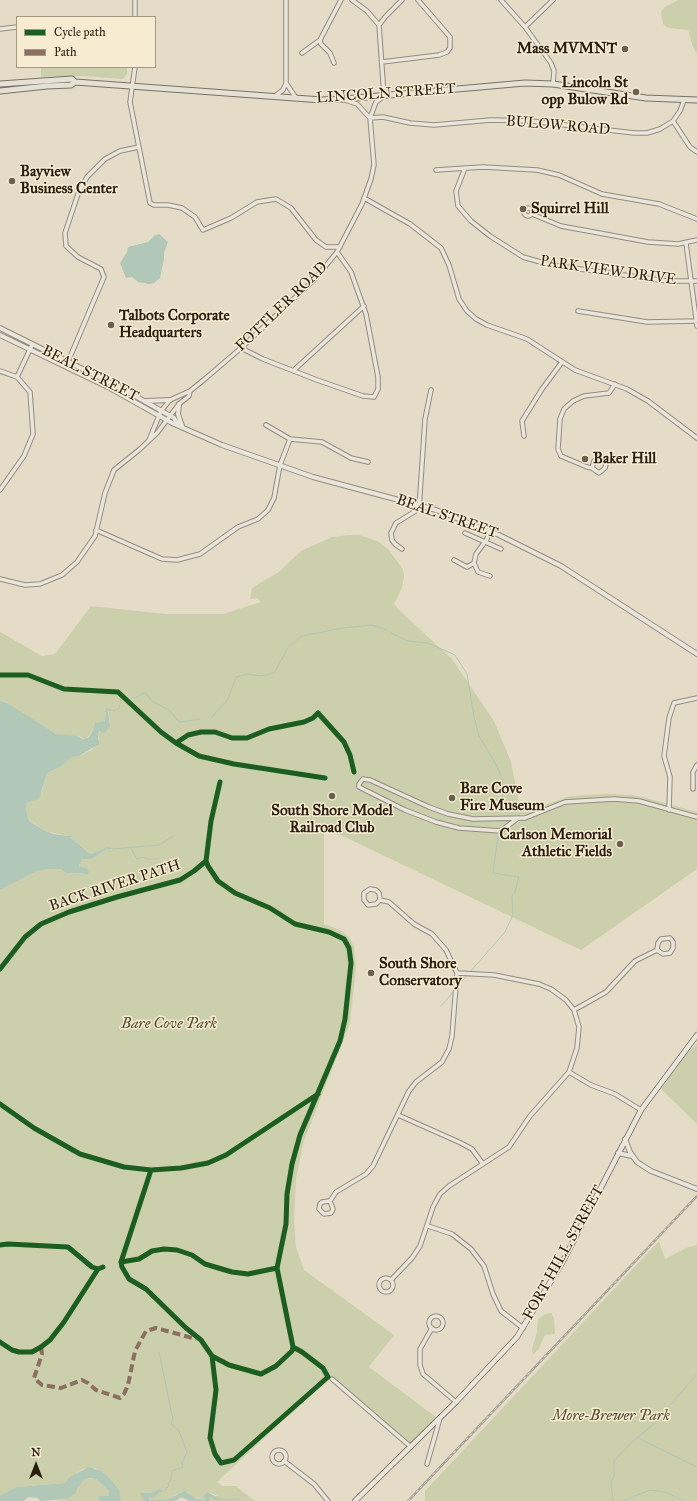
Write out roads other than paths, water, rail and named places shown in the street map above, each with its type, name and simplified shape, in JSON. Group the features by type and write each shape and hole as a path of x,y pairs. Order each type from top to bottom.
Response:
{"main road":[{"name":"LINCOLN STREET","path":"0,84 72,79 75,82 297,99 344,99 508,84 553,84 646,98 697,100"},
{"name":"LINCOLN STREET","path":"0,92 47,86 71,85 75,82"},
{"name":"FORT HILL STREET","path":"440,1418 510,1346 523,1328 562,1263 641,1110 697,1035"},
{"path":"355,1501 440,1418"}],"street":[{"path":"135,0 135,16"},
{"path":"274,97 282,90 286,83 286,0"},
{"path":"302,53 320,40 341,0"},
{"path":"344,99 357,104 370,118 376,102 384,96 379,25 367,11 352,0"},
{"path":"379,25 402,0"},
{"path":"382,62 439,55 447,52 450,48 450,37 418,0"},
{"path":"501,0 525,27 551,63 554,71 553,84"},
{"path":"525,27 553,0"},
{"path":"0,29 16,27"},
{"path":"320,40 321,44 330,53 334,63"},
{"path":"134,68 130,102 147,195 152,204 182,208 196,218 203,230 231,218 257,202 265,199 276,199 291,208 316,240 326,247 340,247"},
{"path":"286,83 297,99"},
{"path":"684,100 680,112 673,121 690,147 697,152"},
{"name":"BULOW ROAD","path":"370,118 383,117 410,123 434,125 485,121 531,120 634,133 647,133 660,129 673,121"},
{"name":"FOTTLER ROAD","path":"149,440 161,411 170,400 190,391 241,348 305,289 337,252 364,198 371,179 374,165 370,118"},
{"path":"65,368 104,277 101,269 78,257 66,246 65,233 78,194 87,176 105,159 120,151 139,147"},
{"path":"436,170 507,167 551,173 602,194 659,204 697,219"},
{"name":"PARK VIEW DRIVE","path":"465,168 456,191 458,206 471,221 490,236 523,257 538,262 666,281 697,281"},
{"path":"364,198 410,224 441,248 449,265 459,299 471,315 487,325 527,339 579,372 615,384 648,401 697,438"},
{"path":"532,214 561,226 648,242 670,244 686,243 697,240"},
{"path":"686,243 697,326"},
{"path":"241,348 263,359 362,396 374,397 378,389 378,377 364,306 351,272 337,252"},
{"path":"294,370 364,306"},
{"path":"578,311 647,322 697,321"},
{"name":"BEAL STREET","path":"0,328 144,401 170,415 177,423"},
{"name":"BEAL STREET","path":"0,335 65,368 108,387 167,420 177,423 222,445 329,482 418,504 489,531 561,566 697,654"},
{"path":"17,377 32,345"},
{"path":"524,436 522,421 542,389 562,362"},
{"path":"0,371 17,377 30,392 33,434 24,456 0,490"},
{"path":"592,468 594,461 598,459 603,460 606,464 602,472 596,472 592,468 561,456 558,449 560,419 564,409 573,401 584,396 609,394 615,384"},
{"path":"402,548 396,546 392,540 392,527 400,520 417,511 425,419 431,390"},
{"name":"FOTTLER ROAD","path":"0,579 25,585 40,584 52,580 67,571 77,562 88,547 96,530 105,493 111,476 118,466 149,440 179,404 189,396 190,391"},
{"path":"144,401 170,400"},
{"path":"179,404 178,414 183,427"},
{"path":"266,425 290,439 322,442 351,458 368,462"},
{"path":"96,530 161,559 177,560 208,550 238,527 258,519 265,513 274,498 280,465 290,439"},
{"path":"489,531 486,542 476,554 474,563 478,572 490,576"},
{"path":"465,533 501,548"},
{"path":"454,560 467,567 474,563"},
{"path":"669,810 670,777 664,756 669,718 673,704 681,700 697,698"},
{"path":"693,789 693,772 697,765"},
{"path":"518,818 501,831 459,828 436,822 405,810 359,787 358,784 363,779 370,780 418,803 460,817 484,820 531,816 557,804 574,801 626,799 648,803 697,817"},
{"path":"370,889 376,890 380,893 380,900 376,904 368,904 364,900 364,893 370,889"},
{"path":"330,1201 333,1209 331,1213 324,1214 319,1208 322,1202 330,1201 342,1187 370,1170 378,1157 403,1101 411,1088 432,1071 447,1054 453,1031 456,973 446,950 440,942 414,924 395,906 380,900"},
{"path":"574,1010 606,992 632,963 657,950 661,939 668,938 673,942 673,950 670,953 665,954 657,950"},
{"path":"391,1280 418,1250 428,1226 433,1207 440,1194 449,1186 509,1147 530,1116 569,1072 579,1038 579,1027 574,1010 555,991 543,985 489,974 456,973"},
{"path":"569,1072 586,1083 615,1094 641,1110"},
{"path":"398,1115 472,1149 483,1164"},
{"path":"625,1139 632,1156 637,1162 651,1171 695,1188"},
{"path":"618,1153 632,1156"},
{"path":"428,1226 452,1234 471,1249 484,1266 493,1294 501,1311 523,1328"},
{"path":"387,1278 391,1280 393,1284 391,1290 387,1293 381,1290 379,1286 382,1279 387,1278"},
{"path":"432,1328 420,1349 420,1365 423,1374 456,1402"},
{"path":"332,1379 412,1447"},
{"name":"FORT HILL STREET","path":"427,1464 440,1418"},
{"path":"284,1461 314,1484 328,1501"}],"waterway":[{"path":"212,717 228,699 236,677 247,674 261,676 274,673 289,646 302,636 343,628 372,625 386,630"},
{"path":"391,633 408,641 428,643 455,655 467,674 474,717 479,736 498,768 503,782 502,802 511,806 512,812"},
{"path":"135,698 145,692 151,700 170,711 179,722 200,719"},
{"path":"106,712 106,709 115,711 119,708 121,699"},
{"path":"470,972 505,932 513,915 512,895 515,892 519,877 493,873 498,835"},
{"path":"113,849 159,845 173,836"},
{"path":"130,847 137,859 143,857 147,859 157,859"},
{"path":"457,987 468,974"},
{"path":"441,1006 454,991"},
{"path":"159,1352 173,1420 171,1424 179,1431 187,1452 182,1463 183,1467 172,1471 171,1480 168,1483 169,1486 164,1491"},
{"path":"613,1501 611,1482 614,1476 614,1461 632,1442 655,1423 697,1374"},
{"path":"638,1438 697,1467"},
{"path":"623,1501 650,1490 665,1492 684,1501"},
{"path":"221,1499 227,1500 238,1498 239,1501"}],"railway":[{"path":"408,1501 697,1196"}],"place":[{"name":"Mass MVMNT","path":"625,49"},
{"name":"Lincoln St opp Bulow Rd","path":"636,92"},
{"name":"Bayview Business Center","path":"12,181"},
{"name":"Squirrel Hill","path":"523,209"},
{"name":"Talbots Corporate Headquarters","path":"111,325"},
{"name":"Baker Hill","path":"585,459"},
{"name":"South Shore Model Railroad Club","path":"332,796"},
{"name":"Bare Cove Fire Museum","path":"452,798"},
{"name":"Carlson Memorial Athletic Fields","path":"620,844"},
{"name":"South Shore Conservatory","path":"371,973"}],"park label":[{"name":"Bare Cove Park","path":"169,1024"},
{"name":"More-Brewer Park","path":"611,1416"}]}
